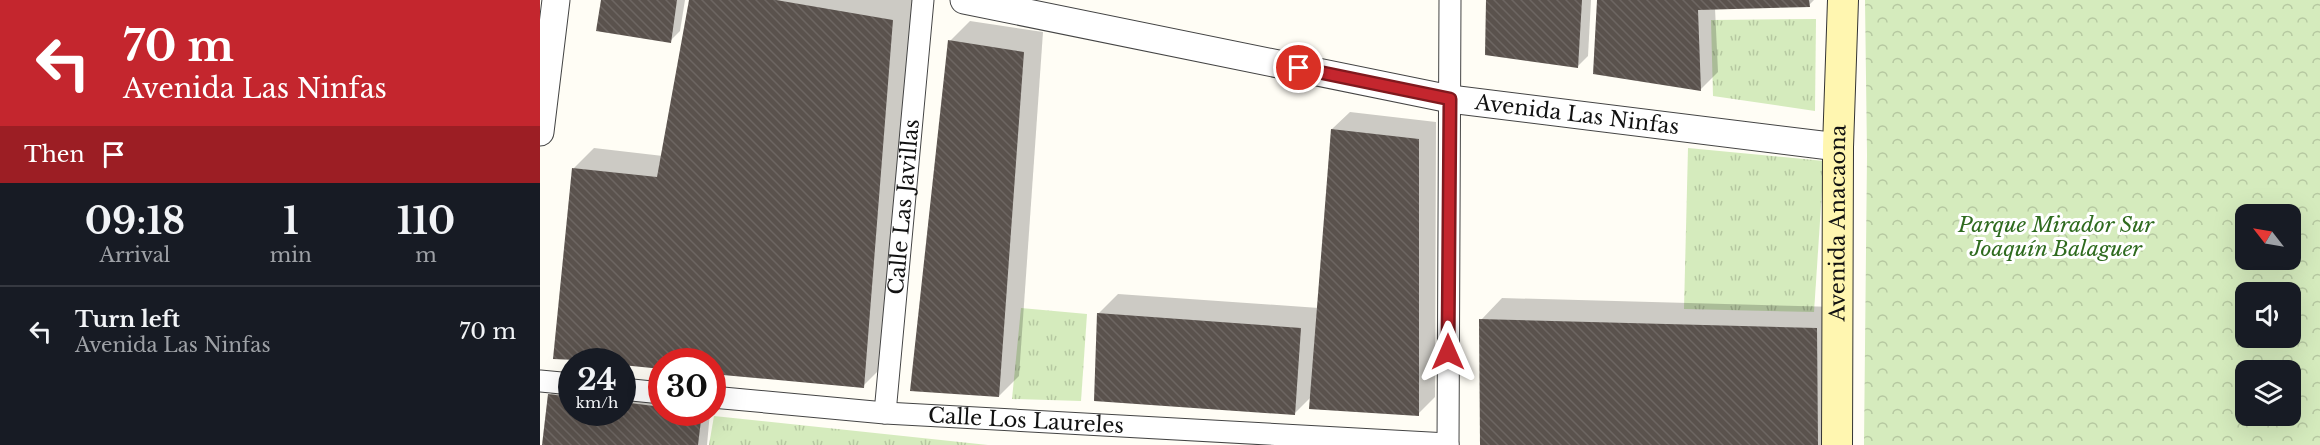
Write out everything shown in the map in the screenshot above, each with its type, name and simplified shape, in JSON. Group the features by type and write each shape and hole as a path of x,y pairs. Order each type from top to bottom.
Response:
{"main road":[{"name":"Avenida Anacaona","path":"1837,445 1838,147 1843,0"}],"street":[{"path":"540,132 556,0"},
{"name":"Calle Las Javillas","path":"885,413 923,0"},
{"name":"Avenida Las Ninfas","path":"964,0 1450,99 1838,147"},
{"path":"1448,444 1450,0"},
{"path":"540,381 558,383"},
{"name":"Calle Los Laureles","path":"726,398 885,413 1448,444"}],"green space":[{"name":"Parque Mirador Sur Joaquín Balaguer","path":"1865,0 2320,0 2320,445 1864,445 1867,155"},
{"path":"1816,19 1815,111 1713,96 1711,20"},
{"path":"1688,148 1824,161 1814,312 1684,309"},
{"path":"1021,308 1087,314 1081,401 1012,399"},
{"path":"726,417 988,445 709,445 712,426 726,426"}],"building":[{"path":"601,0 677,0 671,43 596,31"},
{"path":"689,0 776,0 893,20 864,388 726,375 726,348 648,348 648,368 636,366 636,348 558,348 558,359 553,359 572,168 657,177"},
{"path":"1486,0 1582,0 1578,68 1485,55"},
{"path":"1597,0 1809,0 1810,7 1698,10 1701,91 1593,74"},
{"path":"948,40 1024,52 999,397 910,391"},
{"path":"1331,129 1419,139 1419,416 1309,409"},
{"path":"1097,313 1301,328 1295,415 1094,401"},
{"path":"1479,319 1817,328 1818,445 1480,445"},
{"path":"548,394 558,395 558,426 636,426 636,404 648,405 648,426 700,426 698,445 542,445"}],"route":[{"path":"1299,68 1450,99 1448,352"}]}
